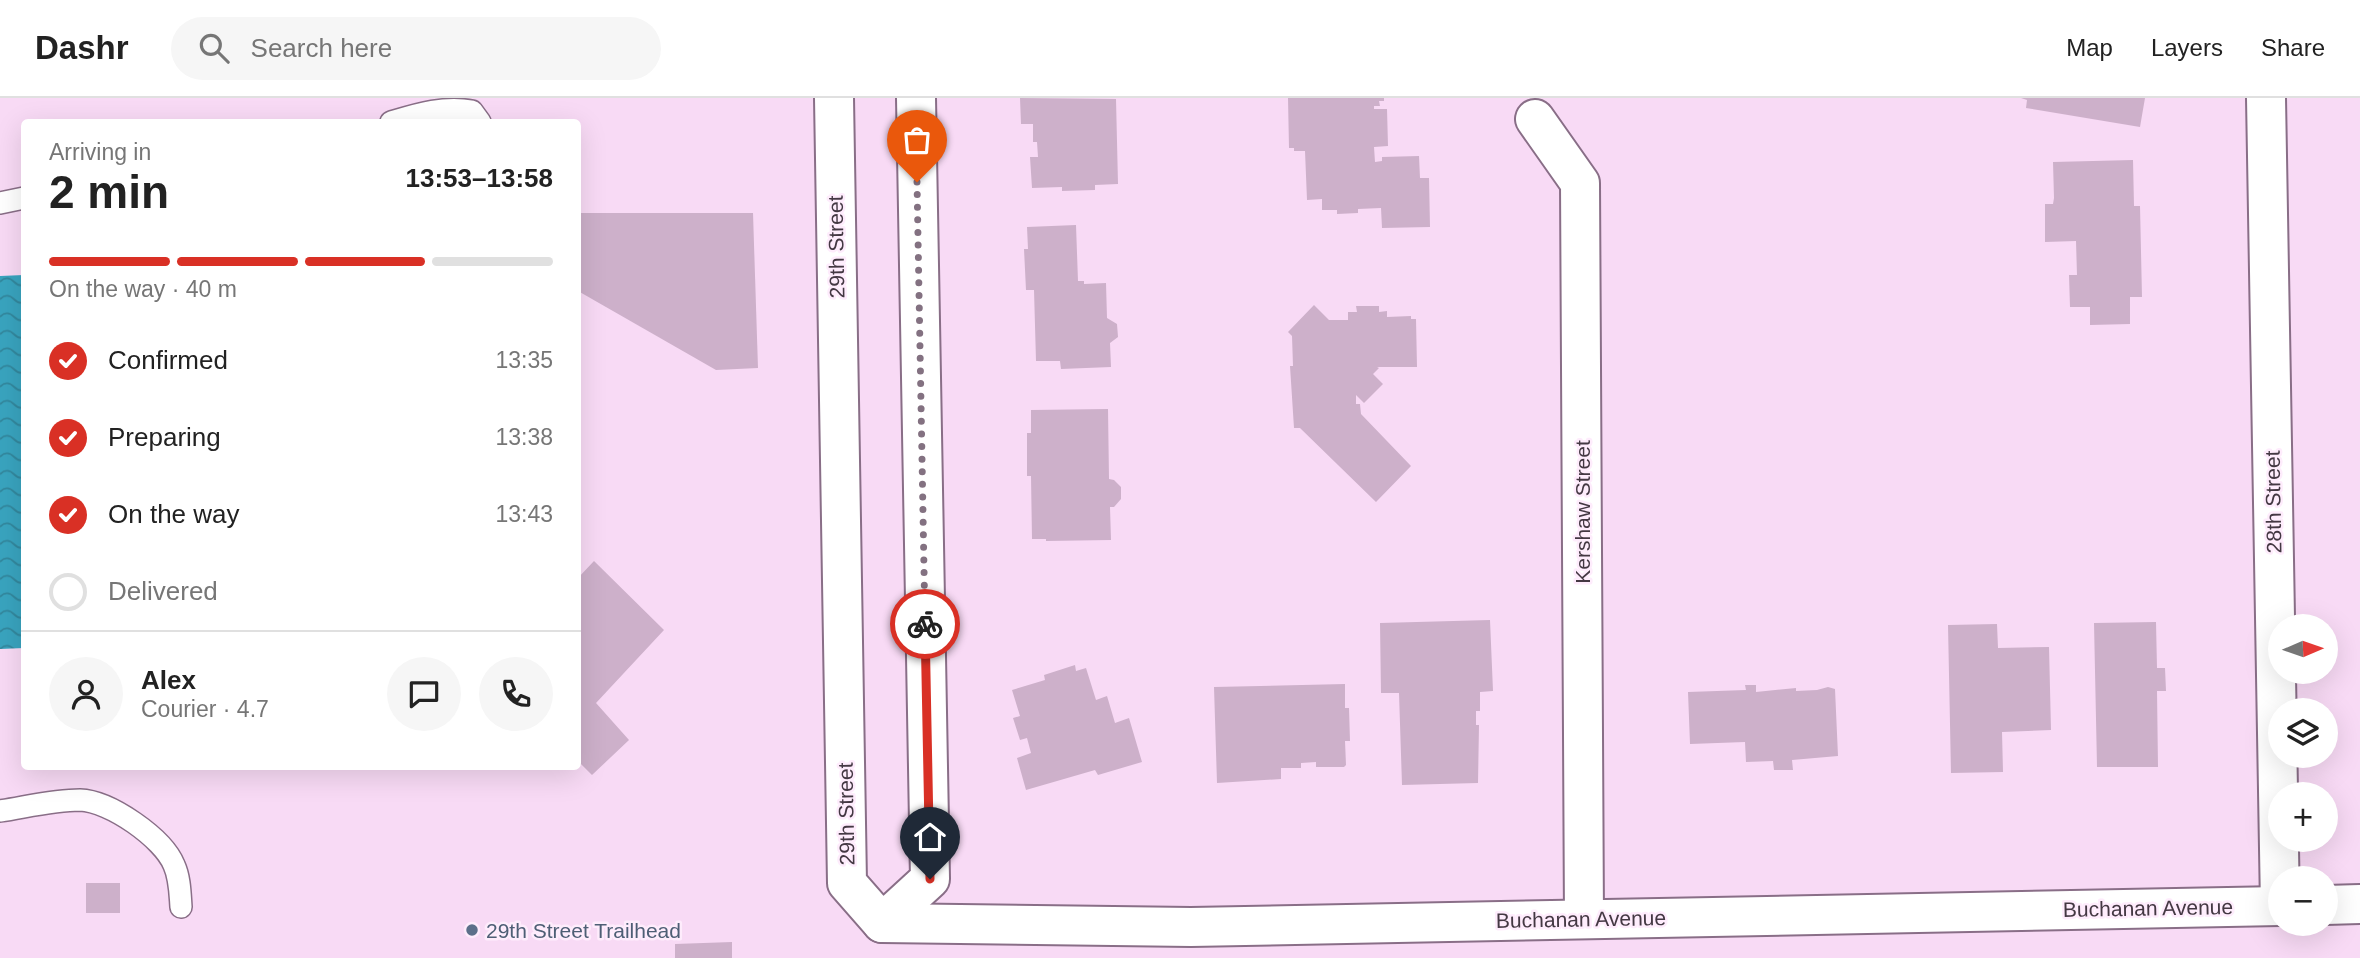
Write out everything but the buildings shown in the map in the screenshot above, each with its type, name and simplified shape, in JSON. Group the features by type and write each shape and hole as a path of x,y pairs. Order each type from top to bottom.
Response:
{"street":[{"name":"29th Street","path":"834,98 847,883 882,923"},
{"path":"882,923 930,879 916,98"},
{"name":"28th Street","path":"2266,98 2279,866"},
{"name":"Kershaw Street","path":"1535,119 1580,183 1584,919"},
{"path":"2338,905 2360,904"},
{"name":"Buchanan Avenue","path":"882,923 1191,942 1584,919 2268,906"}],"lane":[{"path":"401,119 427,111 454,108 472,111 478,119"},
{"path":"0,203 21,199"},
{"path":"0,811 80,800 116,811 143,830 174,863 181,907"}],"water":[{"path":"21,275 21,648 0,649 0,276"}],"way so far":[{"path":"917,182 925,624"}],"place":[{"name":"29th Street Trailhead","path":"472,930"}],"route":[{"path":"925,624 930,879"}]}
